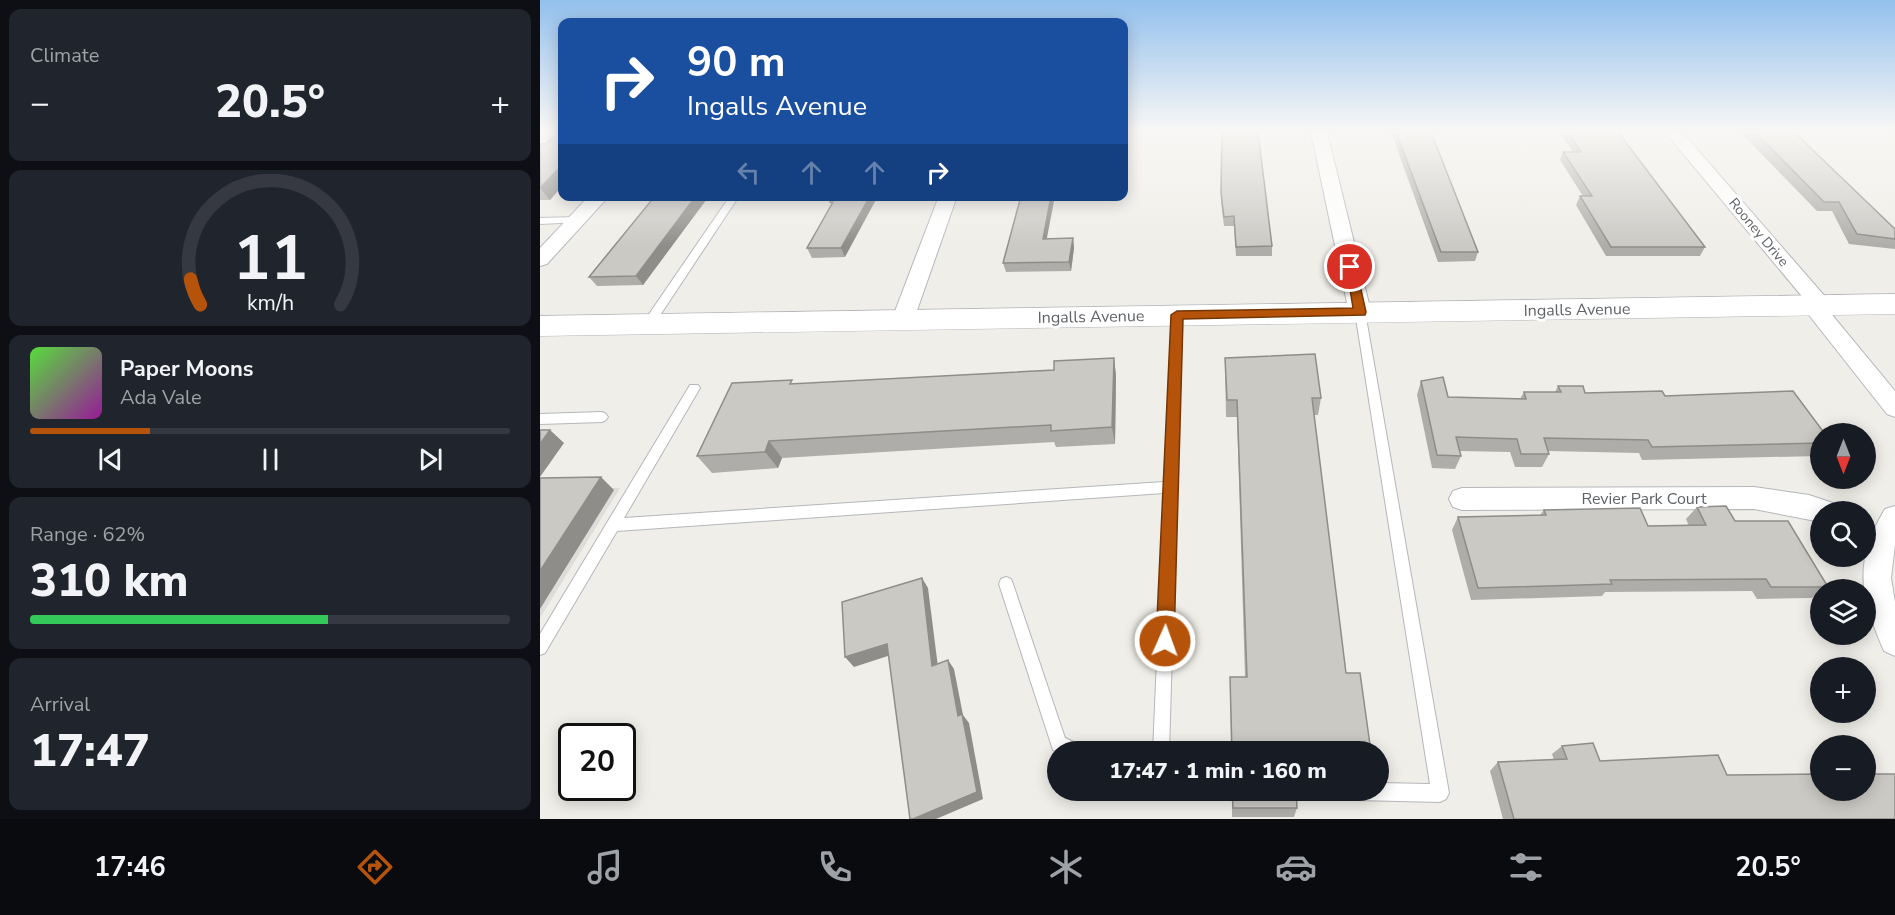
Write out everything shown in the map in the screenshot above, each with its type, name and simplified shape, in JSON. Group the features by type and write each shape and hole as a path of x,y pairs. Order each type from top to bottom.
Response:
{"street":[{"path":"1328,170 1360,312"},
{"name":"Rooney Drive","path":"1705,170 1816,305 1895,408"},
{"path":"540,260 595,201"},
{"path":"903,319 946,201"},
{"name":"Ingalls Avenue","path":"540,326 1895,304"},
{"name":"Revier Park Court","path":"1462,499 1754,498 1810,506"},
{"path":"1882,525 1875,568 1883,618 1895,641"}],"lane":[{"path":"649,323 732,201"},
{"path":"540,221 578,220"},
{"path":"1360,312 1440,793 1389,792"},
{"path":"1161,741 1177,315"},
{"path":"540,648 693,388"},
{"path":"540,418 602,417"},
{"path":"613,525 1171,487"},
{"path":"1006,584 1058,741"}],"shaded area":[{"path":"585,488 620,488 540,618 540,557"}],"building":[{"path":"540,170 557,170 540,188"},
{"path":"1221,170 1263,170 1272,246 1236,247 1234,216 1224,217"},
{"path":"1410,170 1446,170 1478,252 1441,252"},
{"path":"1575,170 1647,170 1705,247 1611,247 1580,196 1592,196"},
{"path":"1793,170 1834,170 1895,229 1895,239 1857,234 1839,202 1824,202"},
{"path":"651,201 692,201 636,276 589,277"},
{"path":"867,201 841,248 807,248 833,202 830,202"},
{"path":"1020,201 1050,201 1043,239 1073,238 1069,262 1003,263"},
{"path":"1315,354 1321,398 1312,398 1346,673 1360,673 1369,741 1232,741 1230,677 1247,677 1237,400 1227,400 1225,358"},
{"path":"1114,358 1112,427 1051,431 1051,425 769,441 765,452 697,456 732,383 792,380 790,384 1054,370 1054,361"},
{"path":"1443,377 1448,397 1526,399 1524,392 1561,392 1558,386 1583,386 1585,393 1662,391 1665,396 1793,391 1817,423 1810,423 1810,443 1652,447 1648,440 1544,438 1549,454 1521,454 1517,439 1456,437 1461,456 1437,455 1421,381"},
{"path":"540,430 550,430 540,444"},
{"path":"601,477 540,571 540,478"},
{"path":"1726,506 1735,521 1788,521 1810,557 1810,567 1816,567 1823,579 1810,579 1810,587 1771,587 1766,579 1610,580 1612,584 1478,588 1458,517 1546,515 1544,510 1640,508 1648,526 1706,525 1697,507"},
{"path":"922,578 932,666 948,660 958,716 962,714 977,792 910,819 887,644 845,657 842,602"},
{"path":"1593,743 1600,761 1718,755 1727,775 1810,774 1810,801 1876,801 1876,774 1895,774 1895,819 1514,819 1498,762 1567,759 1562,746"},
{"path":"1233,801 1297,801 1297,808 1233,808"}],"route":[{"path":"1165,641 1177,315 1360,312 1350,267"}]}
